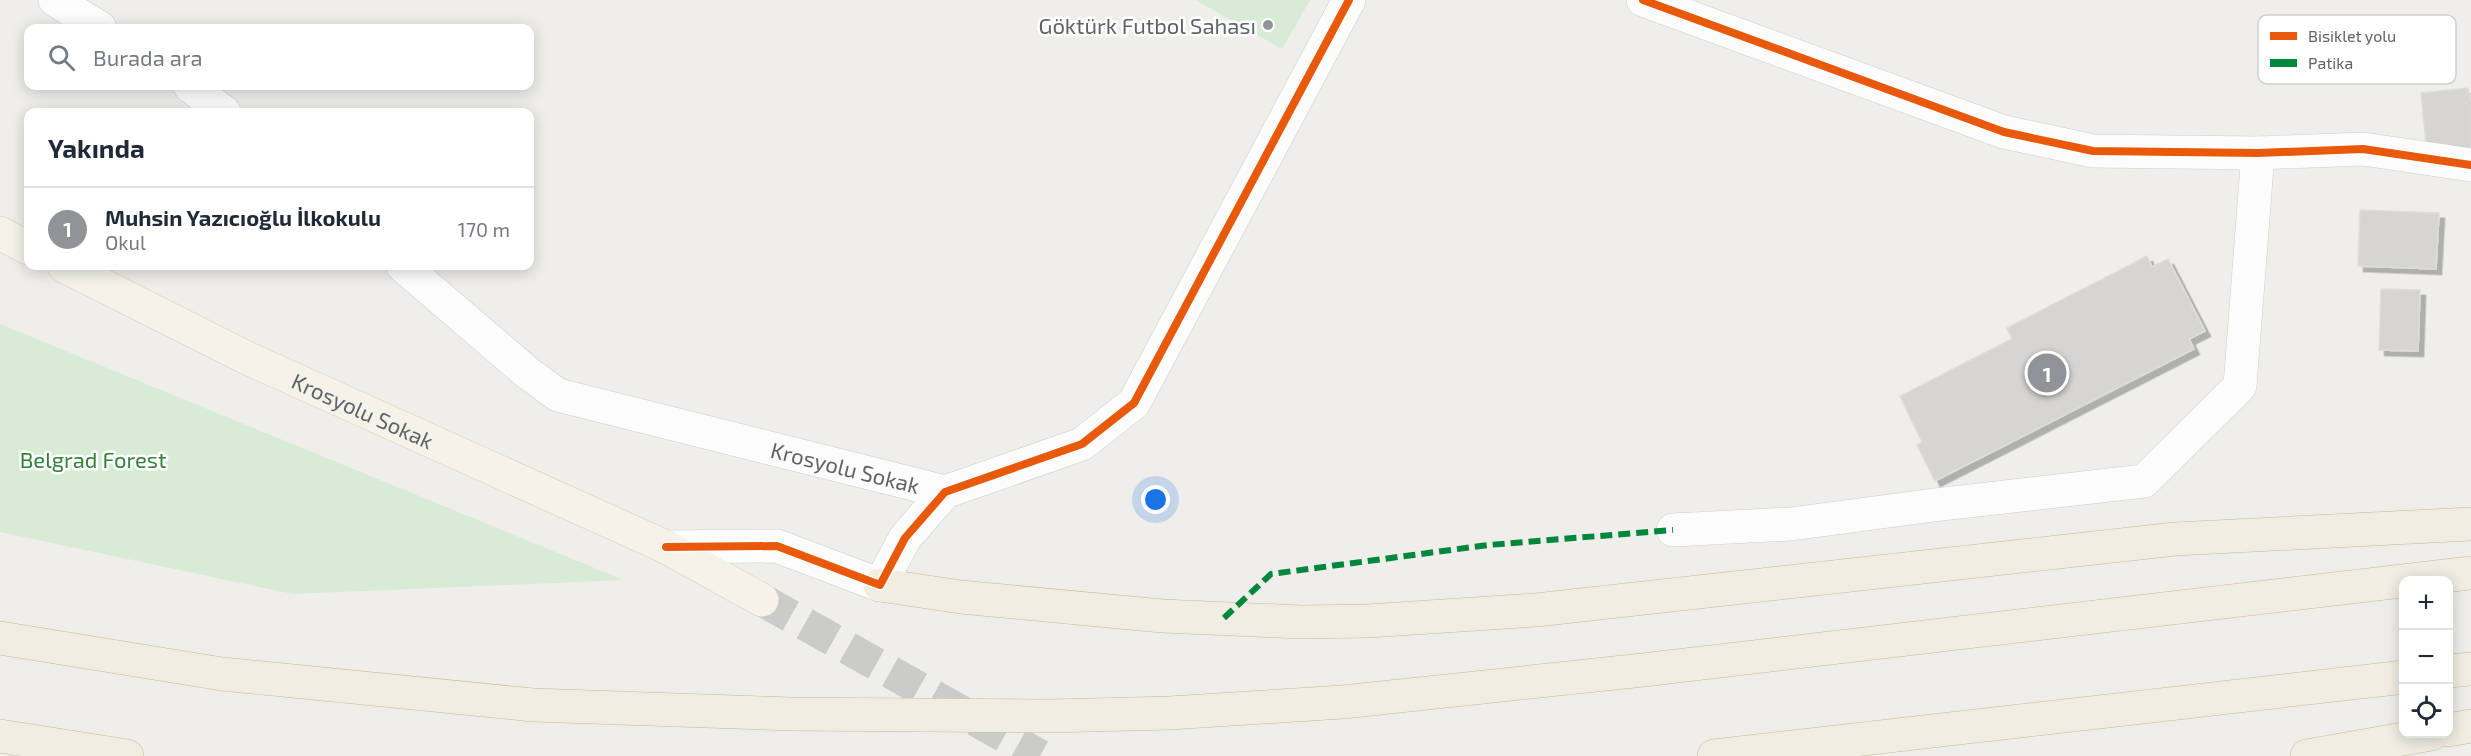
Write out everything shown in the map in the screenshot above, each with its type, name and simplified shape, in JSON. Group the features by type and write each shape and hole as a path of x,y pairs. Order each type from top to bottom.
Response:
{"highway":[{"path":"880,585 973,598 1162,616 1302,622 1368,621 1536,610 2175,539 2471,524"},
{"path":"0,638 222,674 533,705 791,714 1062,716 1343,702 1631,671 2471,573"},
{"path":"2453,671 2471,669"},
{"path":"1714,756 2399,677"},
{"path":"2453,729 2471,726"},
{"path":"0,736 127,756"},
{"path":"2307,756 2408,738"}],"main road":[{"path":"0,233 24,246"},
{"name":"Krosyolu Sokak","path":"72,270 247,358 666,547 762,600"}],"street":[{"path":"55,0 94,24"},
{"path":"666,547 777,546 880,585 905,538 945,492 1082,444 1134,403 1349,0"},
{"path":"1643,0 2004,132 2093,151 2258,153 2363,149 2471,165"},
{"path":"195,90 219,108"},
{"path":"1673,530 1791,524 2144,481 2240,386 2258,153"},
{"name":"Krosyolu Sokak","path":"408,270 529,374 558,395 945,492"}],"green space":[{"name":"Göktürk Futbol Sahası","path":"1196,0 1310,0 1282,49"},
{"name":"Belgrad Forest","path":"0,324 624,580 293,594 0,532"}],"building":[{"path":"2468,88 2471,103 2471,150 2427,154 2421,93"},
{"path":"2360,210 2439,213 2436,269 2358,266"},
{"path":"2147,256 2152,267 2168,259 2205,331 2189,339 2194,349 1935,481 1917,445 1922,442 1900,396 2012,339 2007,328"},
{"path":"2381,289 2420,290 2418,351 2379,350"}],"tunnel":[{"path":"762,600 1040,756"}],"marked path":[{"path":"1224,618 1271,574 1488,545 1673,530"}],"cycle path":[{"path":"666,547 777,546 880,585 905,538 945,492 1082,444 1134,403 1349,0"},
{"path":"1643,0 2004,132 2093,151 2258,153 2363,149 2471,165"}],"place":[{"name":"Göktürk Futbol Sahası","path":"1268,25"},
{"name":"Muhsin Yazıcıoğlu İlkokulu","path":"2047,373"}]}
